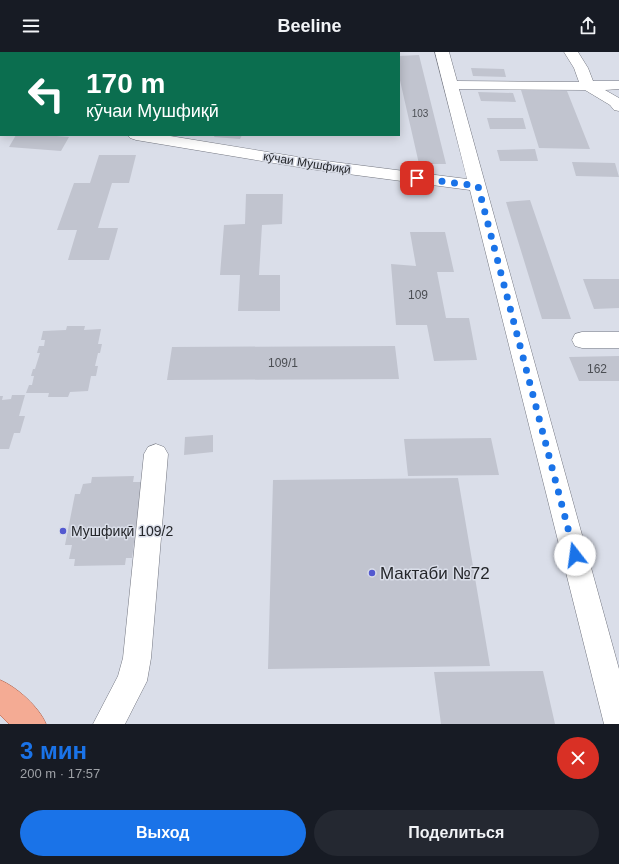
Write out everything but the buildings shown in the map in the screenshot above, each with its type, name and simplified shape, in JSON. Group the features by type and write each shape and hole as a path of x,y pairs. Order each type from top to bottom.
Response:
{"main road":[{"path":"0,695 31,724"}],"street":[{"path":"442,52 619,724"},
{"path":"571,52 581,68 588,86 615,102 619,107"},
{"path":"451,85 619,85"},
{"name":"кӯчаи Мушфиқӣ","path":"142,136 310,164 478,186"},
{"path":"582,340 619,340"},
{"path":"108,724 132,681 137,658 156,454"}],"place":[{"name":"Мушфиқӣ 109/2","path":"63,531"},
{"name":"Мактаби №72","path":"372,573"}],"route":[{"path":"417,178 478,186 575,555"}]}
